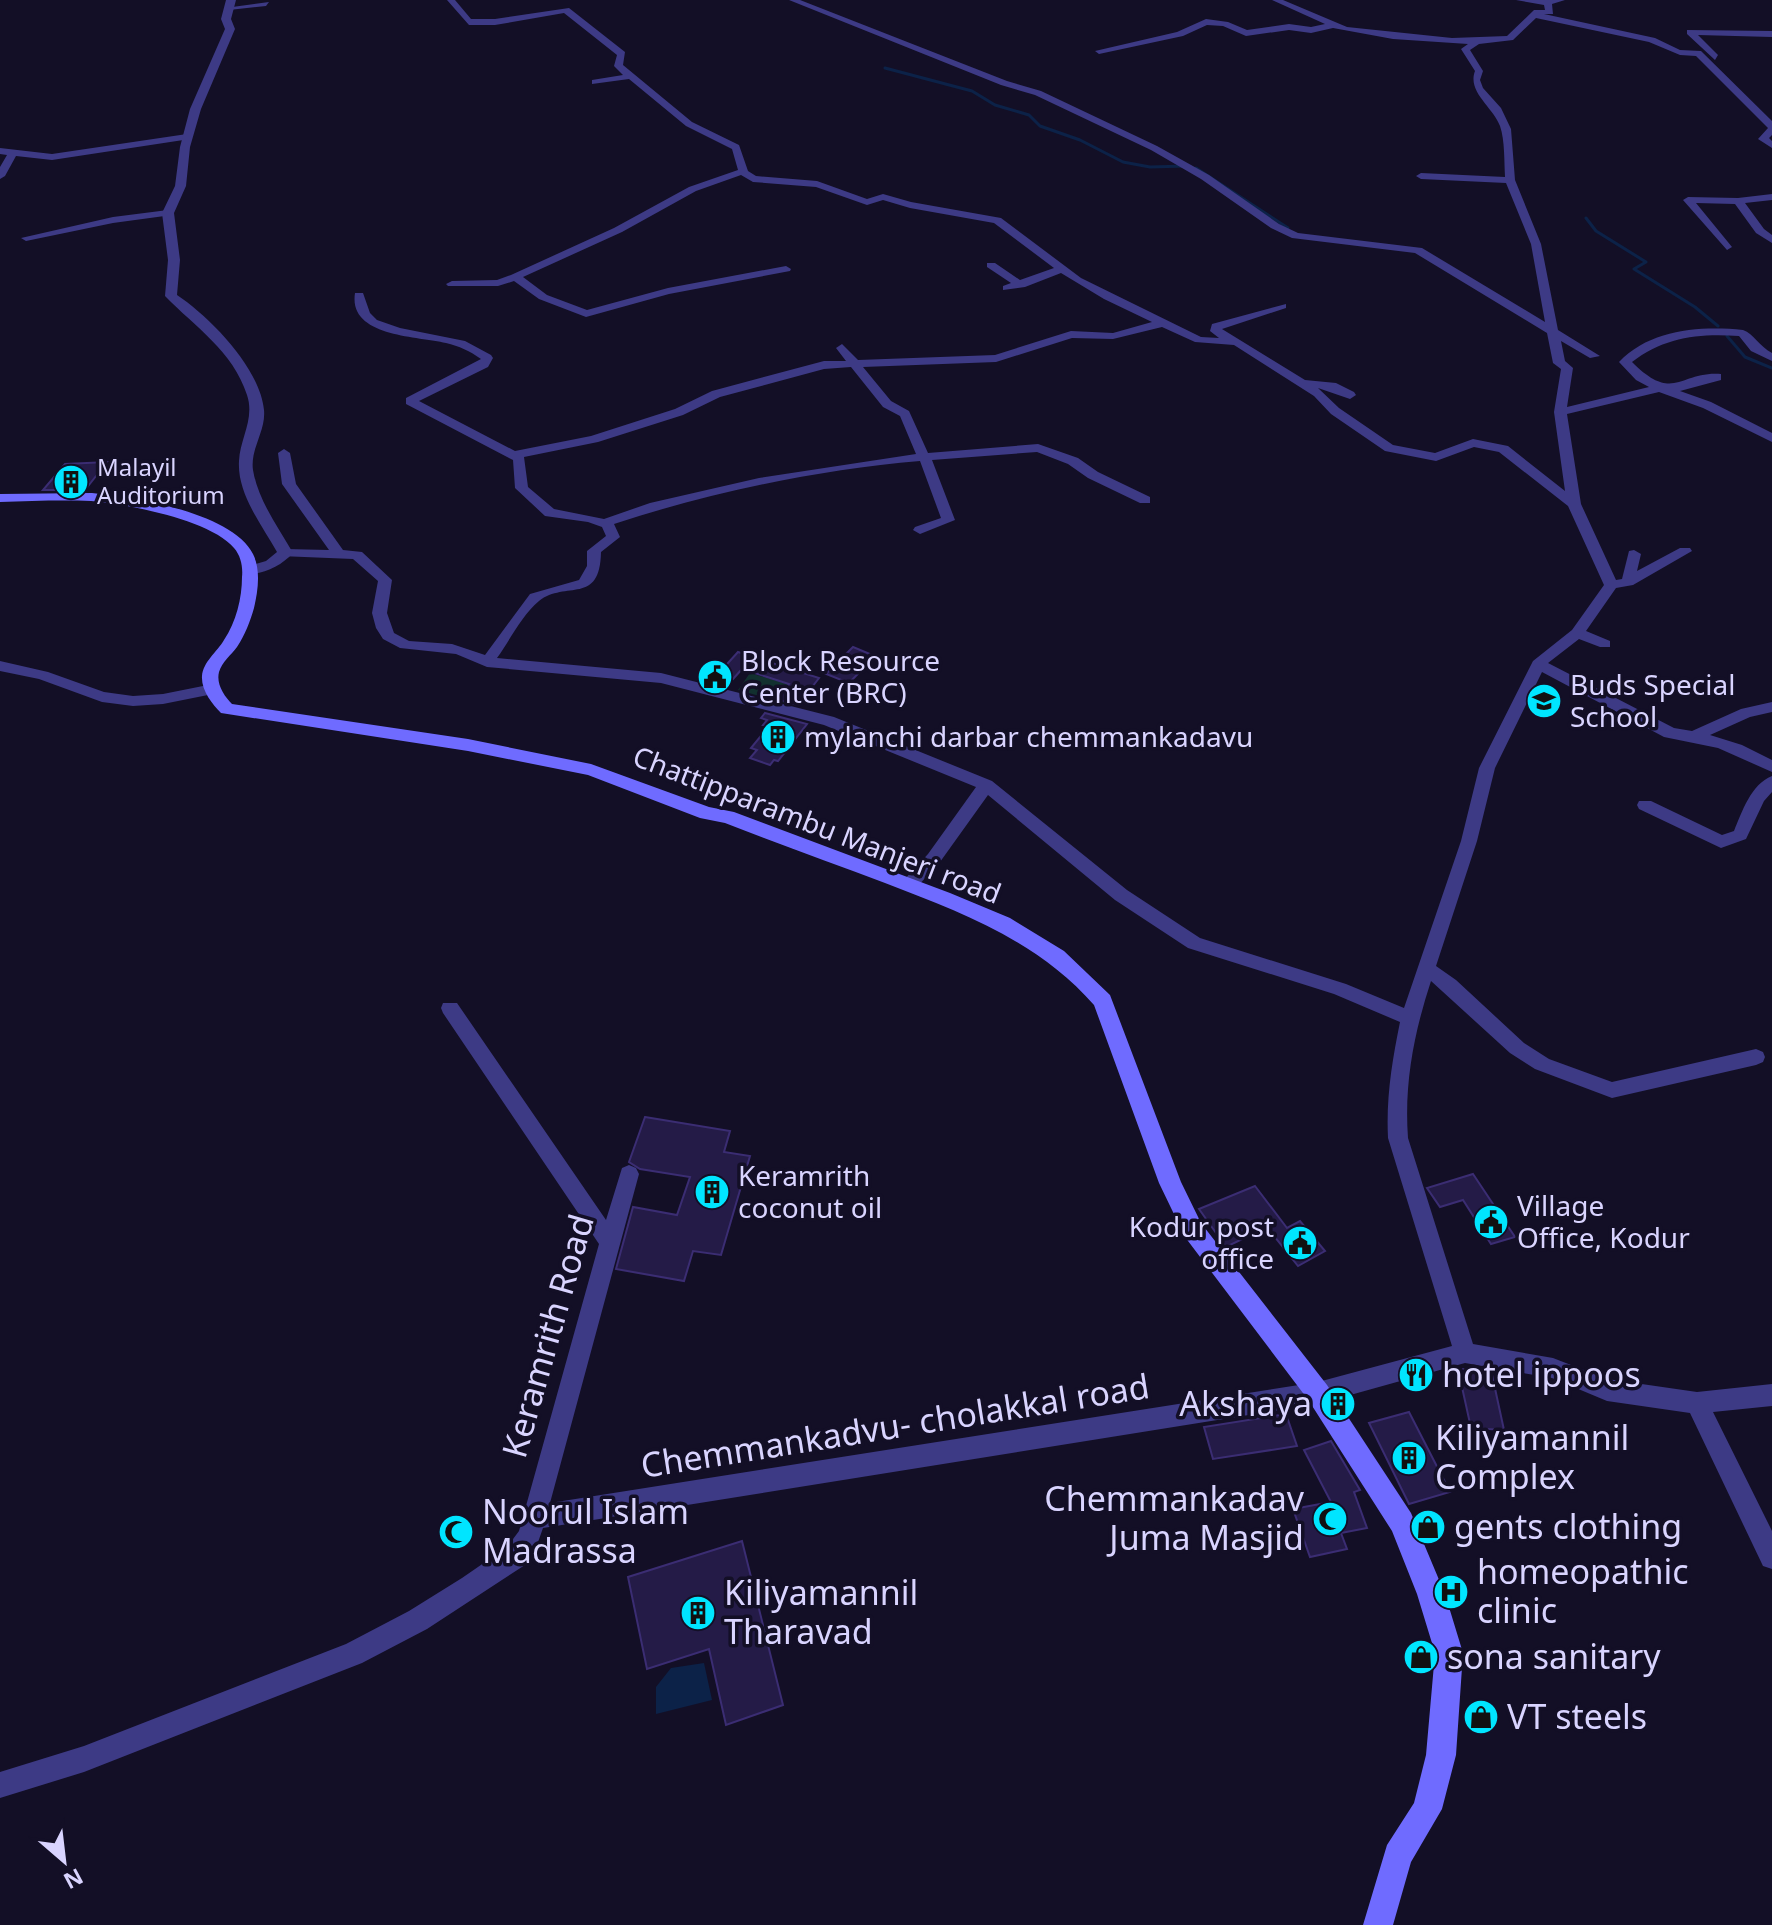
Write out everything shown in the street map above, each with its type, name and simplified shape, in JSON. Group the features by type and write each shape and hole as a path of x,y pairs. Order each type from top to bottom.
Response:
{"main road":[{"path":"0,498 96,498 144,506 218,530 235,540 245,551 250,570 247,600 235,638 211,671 213,689"},
{"name":"Chattipparambu Manjeri road","path":"213,689 219,703 238,713 421,737 591,770 979,911 1063,958 1086,979 1103,1001 1170,1183 1193,1230 1318,1393 1402,1522 1431,1594 1449,1653 1441,1755 1427,1809 1398,1856 1378,1925"}],"street":[{"path":"451,0 469,22 478,23 566,10 622,54 617,63 650,94 670,106 689,124 736,147 743,172 753,179 817,184 867,202 883,197 997,220 1062,269 1108,297 1199,340 1237,342"},
{"path":"793,0 1091,116 1205,177 1275,226 1296,236 1418,250 1594,356"},
{"path":"1276,0 1333,25 1372,35 1487,43 1509,39 1537,12 1550,12 1547,2"},
{"path":"1520,0 1561,0"},
{"path":"266,4 230,4 226,19 230,29 220,53 210,66 207,86 187,137 182,169 184,176 175,203 168,213 174,260 171,296 189,306 238,360 257,411 248,442 246,467 258,504 285,553"},
{"path":"1535,15 1652,40 1662,47 1681,52 1698,53 1771,130 1763,139 1772,145"},
{"path":"1099,51 1180,34 1206,22 1225,24 1246,33 1289,27 1311,30 1333,25"},
{"path":"1725,79 1734,74 1690,32 1772,34"},
{"path":"1477,42 1465,49 1479,71 1476,80 1479,89 1489,99 1506,129 1510,180 1536,244 1559,363 1567,368"},
{"path":"595,82 633,76"},
{"path":"0,151 52,157 187,137"},
{"path":"0,176 13,152"},
{"path":"452,284 498,283 515,277 619,229 674,196 718,177 743,172"},
{"path":"1421,176 1510,180"},
{"path":"1727,247 1688,200 1738,201 1772,197"},
{"path":"1738,201 1760,231 1772,240"},
{"path":"26,238 113,220 168,213"},
{"path":"991,265 1021,285"},
{"path":"515,277 543,297 586,314 668,291 786,269"},
{"path":"1007,288 1062,269"},
{"path":"359,295 361,308 373,322 432,335 477,351 487,358 484,364 410,401 519,458 522,488 550,513 604,523 613,537 594,551 595,571 592,576 570,589 535,597 487,662"},
{"path":"1282,306 1216,326 1216,331 1318,393 1335,411 1389,448 1405,454 1436,457 1473,443 1503,449 1574,504"},
{"path":"513,455 594,439 679,412 716,394 824,365 996,358 1071,334 1113,336 1163,323"},
{"path":"1625,362 1639,350 1701,329 1743,333 1755,349 1772,357"},
{"path":"842,348 887,404 905,414 922,457 936,475 948,520 920,530"},
{"path":"1611,585 1574,504 1560,412 1567,368 1574,360 1598,353 1625,362 1640,377 1660,388 1707,405 1772,438"},
{"path":"1560,412 1717,377"},
{"path":"1300,382 1332,386 1350,395"},
{"path":"604,523 655,506 759,482 922,457 1038,448 1073,461 1093,475 1145,500"},
{"path":"284,453 289,484 339,555"},
{"path":"1685,551 1676,559 1628,582 1611,585 1577,633 1538,664 1487,768 1469,841 1410,1018 1399,1071 1396,1108 1398,1138 1465,1353 1553,1368 1607,1390 1697,1403 1772,1395"},
{"path":"250,570 271,564 285,553 357,555 385,580 379,613 383,630 391,639 426,650 446,648 470,652 487,662 661,678 829,721 986,785 1121,895 1194,943 1340,989 1410,1018"},
{"path":"1628,582 1634,554"},
{"path":"1577,633 1605,644"},
{"path":"1538,664 1591,689 1626,711 1644,716 1670,733 1695,736 1751,754 1772,767"},
{"path":"0,666 43,675 102,697 133,701 163,699 213,689"},
{"path":"1695,736 1746,713 1772,707"},
{"path":"1645,805 1721,842 1740,835 1757,798 1772,782"},
{"path":"909,885 934,858 986,785"},
{"path":"1426,968 1450,985 1517,1048 1542,1064 1612,1090 1756,1057"},
{"path":"450,1008 610,1243"},
{"name":"Keramrith Road","path":"533,1518 629,1174"},
{"name":"Chemmankadvu- cholakkal road","path":"533,1518 1318,1393 1465,1353"},
{"path":"1697,1403 1772,1557"},
{"path":"0,1785 84,1759 353,1654 418,1620 516,1556 529,1537 533,1518"}],"green space":[{"path":"750,673 797,687 792,695 805,701 802,705 784,703 738,690"}],"water":[{"path":"704,1663 712,1700 656,1714 656,1687 671,1668"}],"building":[{"name":"Malayil Auditorium","path":"107,462 85,490 43,490 65,464"},
{"path":"853,647 875,656 849,683 826,674"},
{"path":"738,652 819,678 798,705 776,699 789,684 742,669 733,679 718,674"},
{"name":"mylanchi darbar chemmankadavu","path":"765,713 807,724 778,761 774,760 770,765 750,758 757,750 751,748 769,726 763,725 767,720 761,718"},
{"name":"Keramrith coconut oil","path":"645,1117 730,1131 724,1152 750,1156 721,1255 693,1251 684,1281 616,1269 633,1207 677,1215 690,1177 640,1169 629,1162"},
{"name":"Village Office, Kodur","path":"1473,1174 1515,1237 1491,1244 1463,1200 1440,1207 1427,1188"},
{"path":"1255,1186 1287,1228 1300,1221 1325,1251 1298,1266 1267,1227 1226,1247 1199,1209"},
{"path":"1458,1369 1491,1370 1504,1430 1471,1428"},
{"name":"Kiliyamannil Complex","path":"1409,1412 1450,1492 1409,1504 1369,1423"},
{"path":"1286,1414 1297,1446 1213,1459 1204,1427"},
{"name":"Chemmankadav Juma Masjid","path":"1331,1441 1360,1490 1354,1492 1367,1528 1341,1533 1347,1549 1310,1557 1293,1509 1331,1502 1304,1450"},
{"name":"Kiliyamannil Tharavad","path":"742,1541 783,1705 726,1725 709,1649 647,1669 628,1577"}],"waterway":[{"path":"885,68 972,91 995,105 1029,115 1040,126 1080,140 1123,162 1150,167 1186,166"},
{"path":"1196,168 1288,228"},
{"path":"1586,218 1596,231 1646,262 1634,269 1695,307 1718,326"},
{"path":"1727,336 1745,357 1772,368"}],"place":[{"name":"Malayil Auditorium","path":"71,482"},
{"name":"Block Resource Center (BRC)","path":"715,677"},
{"name":"Buds Special School","path":"1544,701"},
{"name":"mylanchi darbar chemmankadavu","path":"778,737"},
{"name":"Keramrith coconut oil","path":"712,1192"},
{"name":"Village Office, Kodur","path":"1491,1222"},
{"name":"Kodur post office","path":"1300,1243"},
{"name":"hotel ippoos","path":"1416,1375"},
{"name":"Akshaya","path":"1338,1404"},
{"name":"Kiliyamannil Complex","path":"1409,1458"},
{"name":"Chemmankadav Juma Masjid","path":"1330,1519"},
{"name":"gents clothing","path":"1428,1527"},
{"name":"Noorul Islam Madrassa","path":"456,1532"},
{"name":"homeopathic clinic","path":"1451,1592"},
{"name":"Kiliyamannil Tharavad","path":"698,1613"},
{"name":"sona sanitary","path":"1421,1657"},
{"name":"VT steels","path":"1481,1717"}]}
